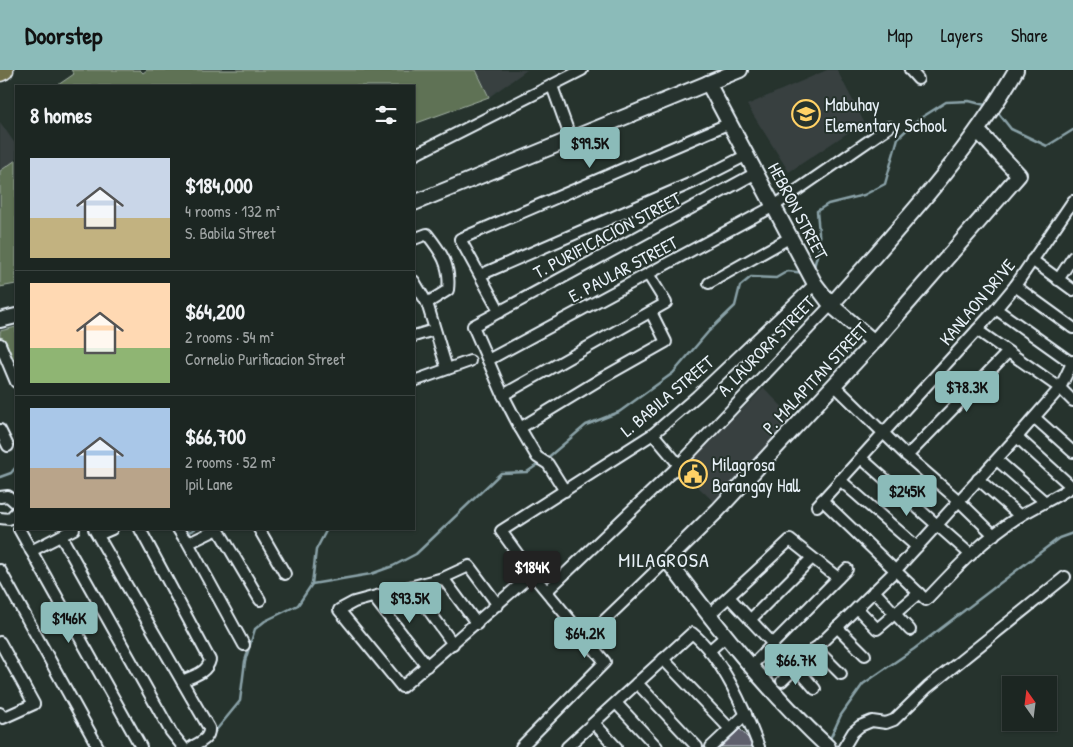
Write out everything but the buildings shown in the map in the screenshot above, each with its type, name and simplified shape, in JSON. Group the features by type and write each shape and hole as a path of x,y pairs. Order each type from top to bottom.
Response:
{"highway":[{"path":"0,72 4,70"}],"street":[{"path":"415,154 582,70"},
{"path":"415,204 740,70"},
{"path":"910,70 918,79"},
{"name":"A. LAURORA STREET","path":"547,591 679,465 831,305 912,213 978,131 994,109 1016,70"},
{"name":"HEBRON STREET","path":"708,83 811,276 831,305 874,342"},
{"path":"552,86 571,138"},
{"path":"500,312 460,239 730,123"},
{"name":"E. PAULAR STREET","path":"488,360 774,206 889,127"},
{"name":"P. MALAPITAN STREET","path":"585,639 718,510 874,342 1018,174 978,131"},
{"path":"480,275 694,182 746,155"},
{"name":"T. PURIFICACION STREET","path":"488,360 473,326 756,173"},
{"name":"KANLAON DRIVE","path":"896,570 820,503 882,432 996,309 1069,214 1073,201"},
{"path":"415,239 426,234 442,253 449,276 448,290 426,303"},
{"path":"709,283 791,237"},
{"path":"1058,280 1073,257"},
{"path":"1032,260 1073,290"},
{"path":"503,395 666,303 648,274"},
{"name":"L. BABILA STREET","path":"532,574 501,531 653,434 697,396 811,276"},
{"path":"1014,286 1073,328"},
{"path":"415,287 426,303 447,369"},
{"path":"782,681 896,570 1017,438 1060,388 1073,362 996,309"},
{"path":"520,428 666,342 651,312"},
{"path":"0,320 15,316"},
{"path":"415,336 434,330"},
{"path":"977,330 1060,388 1073,401"},
{"path":"0,344 15,380"},
{"path":"907,456 1008,352"},
{"path":"488,360 520,428 538,458 548,464 565,491"},
{"path":"415,381 470,361"},
{"path":"834,385 907,456 959,501 994,535"},
{"path":"1035,418 1073,452"},
{"path":"0,430 8,446"},
{"path":"653,434 679,465"},
{"path":"857,608 877,629 895,614 922,597 994,535 1020,516 1073,486 1017,438"},
{"path":"861,458 971,555"},
{"path":"996,460 1044,501"},
{"path":"840,480 916,547"},
{"path":"978,480 1020,516"},
{"path":"0,497 8,496 15,502"},
{"path":"0,518 15,518"},
{"path":"20,530 141,747"},
{"path":"31,551 72,530"},
{"path":"141,530 210,660 208,667 204,671 182,681"},
{"path":"179,530 187,541 244,646"},
{"path":"187,541 196,540 216,530"},
{"path":"219,530 260,600"},
{"path":"260,530 285,574"},
{"path":"96,532 209,728 207,737 192,747"},
{"path":"60,536 171,732 183,747"},
{"path":"709,616 790,540 838,578"},
{"path":"750,620 812,558"},
{"path":"667,560 709,616 751,666 806,727 828,747"},
{"path":"498,605 469,566 443,578 354,602 339,610 402,687 477,624 498,605 532,574 605,662 520,747"},
{"path":"751,666 846,569"},
{"path":"0,570 98,747"},
{"path":"896,570 922,597"},
{"path":"844,747 853,732 860,726 872,721 886,723 894,720 928,687 1065,577"},
{"path":"443,578 477,624"},
{"path":"412,587 453,644"},
{"path":"874,591 910,630"},
{"path":"729,597 773,644"},
{"path":"374,598 427,666"},
{"path":"837,627 865,654"},
{"path":"571,746 692,633 709,651 730,683 746,714 759,747"},
{"path":"709,651 726,636"},
{"path":"0,642 34,704 2,716"},
{"path":"815,648 841,674"},
{"path":"663,659 730,729"},
{"path":"796,667 815,689"},
{"path":"637,683 697,747"},
{"path":"616,703 657,747"},
{"path":"712,747 746,714"},
{"path":"594,723 616,747"}],"shaded area":[{"path":"476,70 527,70 489,97"},
{"name":"Mabuhay Elementary School","path":"827,70 837,70 864,122 789,172 747,105"},
{"path":"0,122 15,144 15,161 0,171"},
{"path":"764,388 793,418 714,502 696,485 703,479 688,463"}],"green space":[{"path":"71,70 140,70 143,73 147,70 476,70 489,97 415,124 415,85 58,85 74,74"},
{"path":"15,161 15,284 0,287 0,171"},
{"path":"15,327 15,371 0,336 0,331"}],"waterway":[{"path":"813,271 820,244 817,211 828,204 864,195 885,184 898,138 916,121 946,102 969,101 989,106"},
{"path":"996,110 1011,129 1047,146 1073,130"},
{"path":"545,460 586,425 619,412 673,373 709,331 735,306 740,286 751,277 776,278 788,271 804,273"},
{"path":"312,584 371,574 393,566 416,554 501,473 527,472 540,463"},
{"path":"0,477 11,473 15,468"},
{"path":"185,530 189,532 193,530"},
{"path":"213,734 240,701 245,661 255,629 265,621 298,605 312,584 316,550 326,530"},
{"path":"829,741 841,715 863,684 914,649 1059,538 1073,533"}],"place":[{"name":"Mabuhay Elementary School","path":"806,114"},
{"name":"Milagrosa Barangay Hall","path":"693,474"}],"district":[{"name":"MILAGROSA","path":"664,559"}]}
